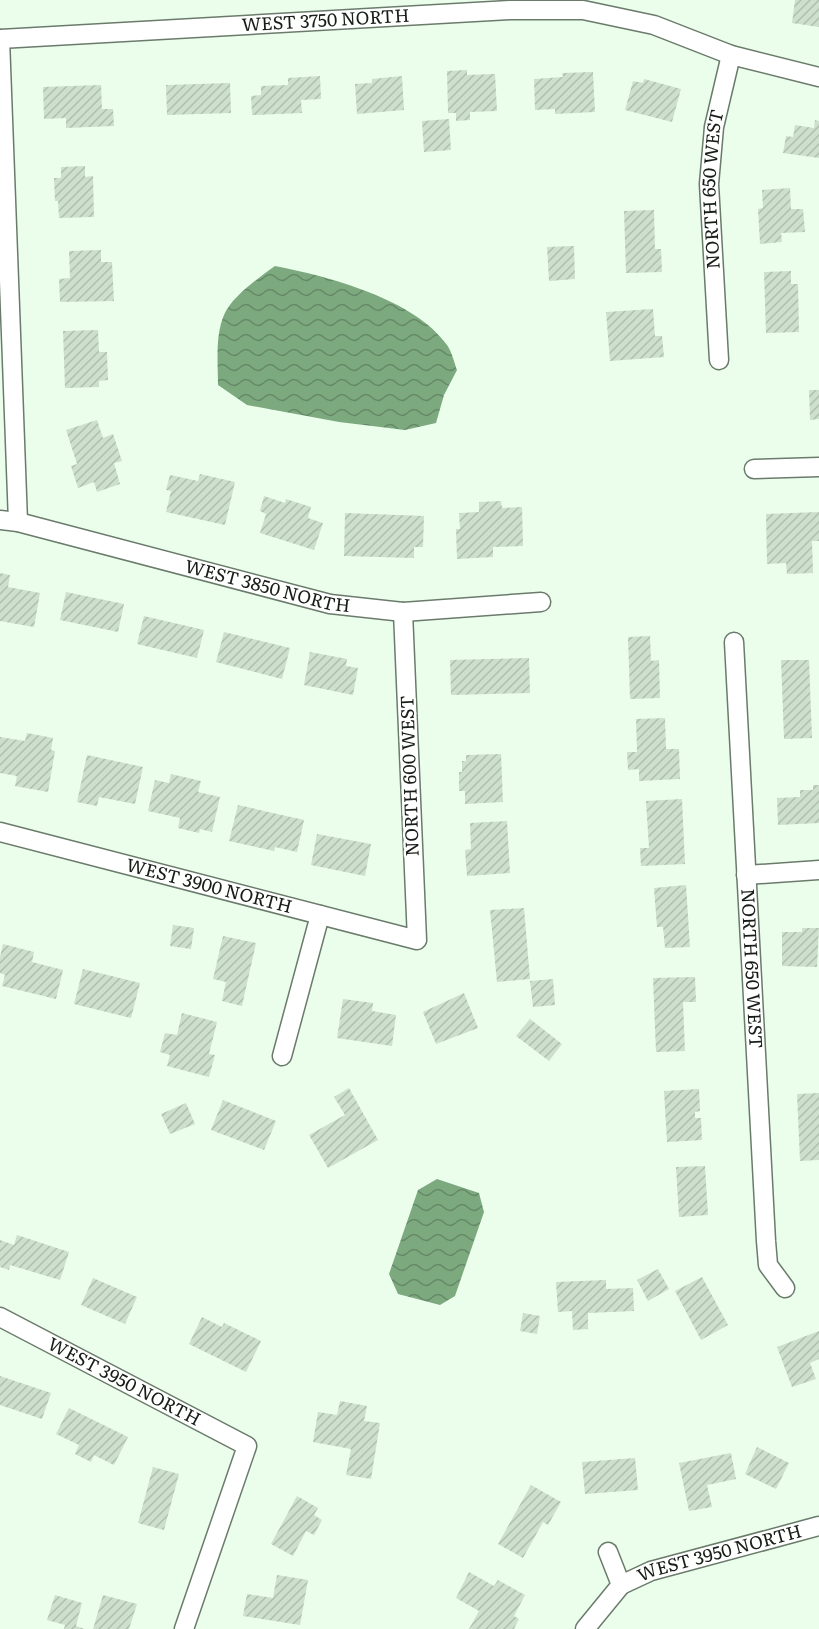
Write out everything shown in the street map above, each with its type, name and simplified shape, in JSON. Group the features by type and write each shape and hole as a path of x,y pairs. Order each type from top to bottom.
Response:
{"street":[{"name":"WEST 3750 NORTH","path":"0,39 510,5 583,10 644,22 731,56 819,77"},
{"path":"0,39 9,521"},
{"name":"NORTH 650 WEST","path":"719,360 709,184 714,127 731,56"},
{"path":"754,469 819,467"},
{"name":"WEST 3850 NORTH","path":"9,521 330,604 403,612 541,602"},
{"name":"NORTH 600 WEST","path":"403,612 417,940"},
{"name":"NORTH 650 WEST","path":"734,642 768,1265 785,1288"},
{"name":"WEST 3900 NORTH","path":"0,832 417,940"},
{"path":"746,875 819,870"},
{"path":"282,1056 320,915"},
{"name":"WEST 3950 NORTH","path":"0,1317 247,1446 184,1629"},
{"name":"WEST 3950 NORTH","path":"621,1585 651,1570 819,1526"},
{"path":"585,1629 621,1585 608,1552"}],"water":[{"path":"275,266 319,276 368,292 392,302 433,329 449,348 457,370 444,395 436,423 405,430 339,422 247,405 218,385 218,341 224,315 240,294"},
{"path":"437,1179 479,1193 484,1212 455,1296 440,1305 398,1294 389,1274 418,1190"}],"building":[{"path":"795,0 819,0 819,27 792,23"},
{"path":"467,70 467,75 495,74 497,111 470,112 470,120 456,121 456,113 448,113 447,71"},
{"path":"593,72 595,112 555,114 555,109 535,110 534,79 563,77 562,73"},
{"path":"320,76 321,99 301,100 302,113 252,115 251,96 261,95 261,86 288,85 288,78"},
{"path":"402,76 404,110 357,114 355,84 372,83 372,79"},
{"path":"644,79 681,89 672,122 625,110 633,81 643,83"},
{"path":"230,83 231,113 167,115 166,85"},
{"path":"101,85 102,109 113,109 114,126 66,128 66,118 44,119 43,87"},
{"path":"449,119 451,150 424,152 422,121"},
{"path":"815,120 819,121 819,158 783,153 786,136 793,137 795,125 814,128"},
{"path":"85,166 85,177 93,176 94,217 59,218 58,201 55,201 54,178 61,178 61,167"},
{"path":"790,188 791,209 803,209 805,232 781,233 782,242 760,244 758,209 763,208 762,190"},
{"path":"654,210 655,249 661,249 662,272 626,273 624,211"},
{"path":"574,246 575,279 549,281 547,247"},
{"path":"101,250 101,262 112,262 114,301 60,302 59,279 70,278 69,251"},
{"path":"791,271 791,284 798,284 799,332 766,333 764,272"},
{"path":"653,309 655,336 662,336 664,357 610,361 606,312"},
{"path":"98,330 99,352 107,352 108,380 99,381 99,387 65,388 63,331"},
{"path":"809,390 819,390 819,419 810,420"},
{"path":"97,420 103,438 113,434 122,461 114,463 120,484 97,492 94,482 78,488 71,466 77,464 66,430"},
{"path":"200,474 235,482 225,525 166,512 171,491 166,490 170,475 198,481"},
{"path":"264,496 285,503 286,499 311,507 308,518 323,523 314,550 260,533 266,514 260,511"},
{"path":"501,501 502,508 522,507 523,546 493,547 493,557 457,559 456,529 460,529 459,513 479,512 479,502"},
{"path":"819,512 819,541 812,541 813,573 787,574 786,563 767,564 766,514"},
{"path":"345,513 424,516 423,547 414,547 414,558 344,556"},
{"path":"0,573 10,575 8,587 40,593 34,627 0,621"},
{"path":"66,592 124,604 118,632 60,620"},
{"path":"144,616 204,630 197,658 137,644"},
{"path":"224,632 290,648 282,679 216,662"},
{"path":"650,636 651,661 659,660 660,698 630,699 628,637"},
{"path":"310,652 347,659 346,666 358,668 353,695 304,685"},
{"path":"529,658 530,693 451,695 450,660"},
{"path":"781,660 809,660 812,738 784,739"},
{"path":"665,718 666,749 679,749 680,779 639,781 639,769 628,770 627,752 637,752 636,719"},
{"path":"27,733 53,738 51,750 55,751 48,792 15,786 17,776 0,773 0,737 25,741"},
{"path":"501,754 503,802 465,804 465,791 459,791 459,772 462,772 462,761 466,761 466,755"},
{"path":"87,755 143,767 135,804 99,797 97,806 77,802"},
{"path":"171,774 201,781 198,792 220,797 212,832 200,829 199,833 178,828 180,818 148,811 155,780 169,783"},
{"path":"813,785 819,785 819,823 778,825 777,798 800,797 800,790 813,790"},
{"path":"682,799 685,864 641,866 640,848 649,848 646,801"},
{"path":"238,805 304,820 297,852 275,847 274,851 229,841"},
{"path":"507,821 510,873 467,876 465,850 471,849 470,823"},
{"path":"317,834 371,844 365,876 311,865"},
{"path":"686,885 690,947 665,948 663,927 657,927 654,888"},
{"path":"524,908 530,979 497,982 490,910"},
{"path":"173,925 194,928 191,949 170,946"},
{"path":"802,928 819,928 817,967 782,966 782,932 802,932"},
{"path":"223,936 256,943 242,1006 222,1001 226,982 213,979"},
{"path":"3,944 34,952 32,962 63,970 56,999 2,986 5,975 0,973"},
{"path":"83,969 140,983 131,1018 74,1004"},
{"path":"695,977 696,1002 683,1002 685,1051 656,1052 653,978"},
{"path":"553,979 555,1005 533,1007 530,981"},
{"path":"464,993 478,1028 436,1044 423,1012"},
{"path":"343,999 373,1003 372,1011 396,1015 392,1046 337,1038"},
{"path":"182,1013 217,1022 209,1054 215,1055 209,1077 167,1066 170,1055 160,1052 165,1033 177,1035"},
{"path":"530,1019 562,1044 549,1061 516,1036"},
{"path":"349,1088 378,1140 328,1168 309,1135 345,1115 334,1097"},
{"path":"699,1089 700,1111 695,1112 695,1118 701,1118 702,1140 667,1142 664,1091"},
{"path":"819,1093 819,1160 800,1161 797,1094"},
{"path":"223,1100 276,1121 264,1150 211,1130"},
{"path":"186,1103 195,1124 170,1134 161,1114"},
{"path":"705,1166 708,1215 679,1217 676,1167"},
{"path":"17,1235 69,1252 60,1280 10,1265 9,1270 0,1267 0,1240 14,1245"},
{"path":"658,1269 669,1289 648,1301 637,1280"},
{"path":"702,1277 728,1325 701,1340 675,1291"},
{"path":"93,1278 137,1297 125,1324 81,1305"},
{"path":"606,1280 606,1289 633,1288 634,1311 588,1313 588,1329 573,1330 572,1311 558,1312 556,1282"},
{"path":"523,1313 540,1316 537,1334 520,1331"},
{"path":"202,1317 222,1327 224,1323 261,1341 246,1372 189,1344"},
{"path":"819,1331 819,1359 810,1363 816,1379 792,1387 777,1347"},
{"path":"0,1376 51,1393 42,1419 0,1405"},
{"path":"340,1401 367,1406 364,1421 380,1423 371,1479 346,1475 351,1449 313,1442 318,1412 337,1415"},
{"path":"69,1408 128,1437 114,1465 94,1455 91,1462 75,1454 79,1445 56,1434"},
{"path":"757,1447 789,1463 776,1489 745,1474"},
{"path":"731,1453 736,1479 707,1485 712,1507 689,1511 679,1463"},
{"path":"635,1458 638,1490 585,1494 582,1462"},
{"path":"153,1467 179,1474 164,1530 138,1523"},
{"path":"531,1485 561,1502 548,1525 543,1522 523,1558 498,1544"},
{"path":"297,1496 318,1508 314,1515 322,1520 314,1535 306,1531 293,1556 271,1544"},
{"path":"469,1572 494,1586 498,1580 525,1595 514,1616 519,1619 514,1629 469,1629 479,1611 456,1598"},
{"path":"277,1575 308,1580 300,1625 243,1616 247,1594 273,1598"},
{"path":"55,1595 82,1603 76,1626 85,1629 64,1629 65,1625 47,1620"},
{"path":"103,1595 137,1604 129,1629 93,1629"}]}
